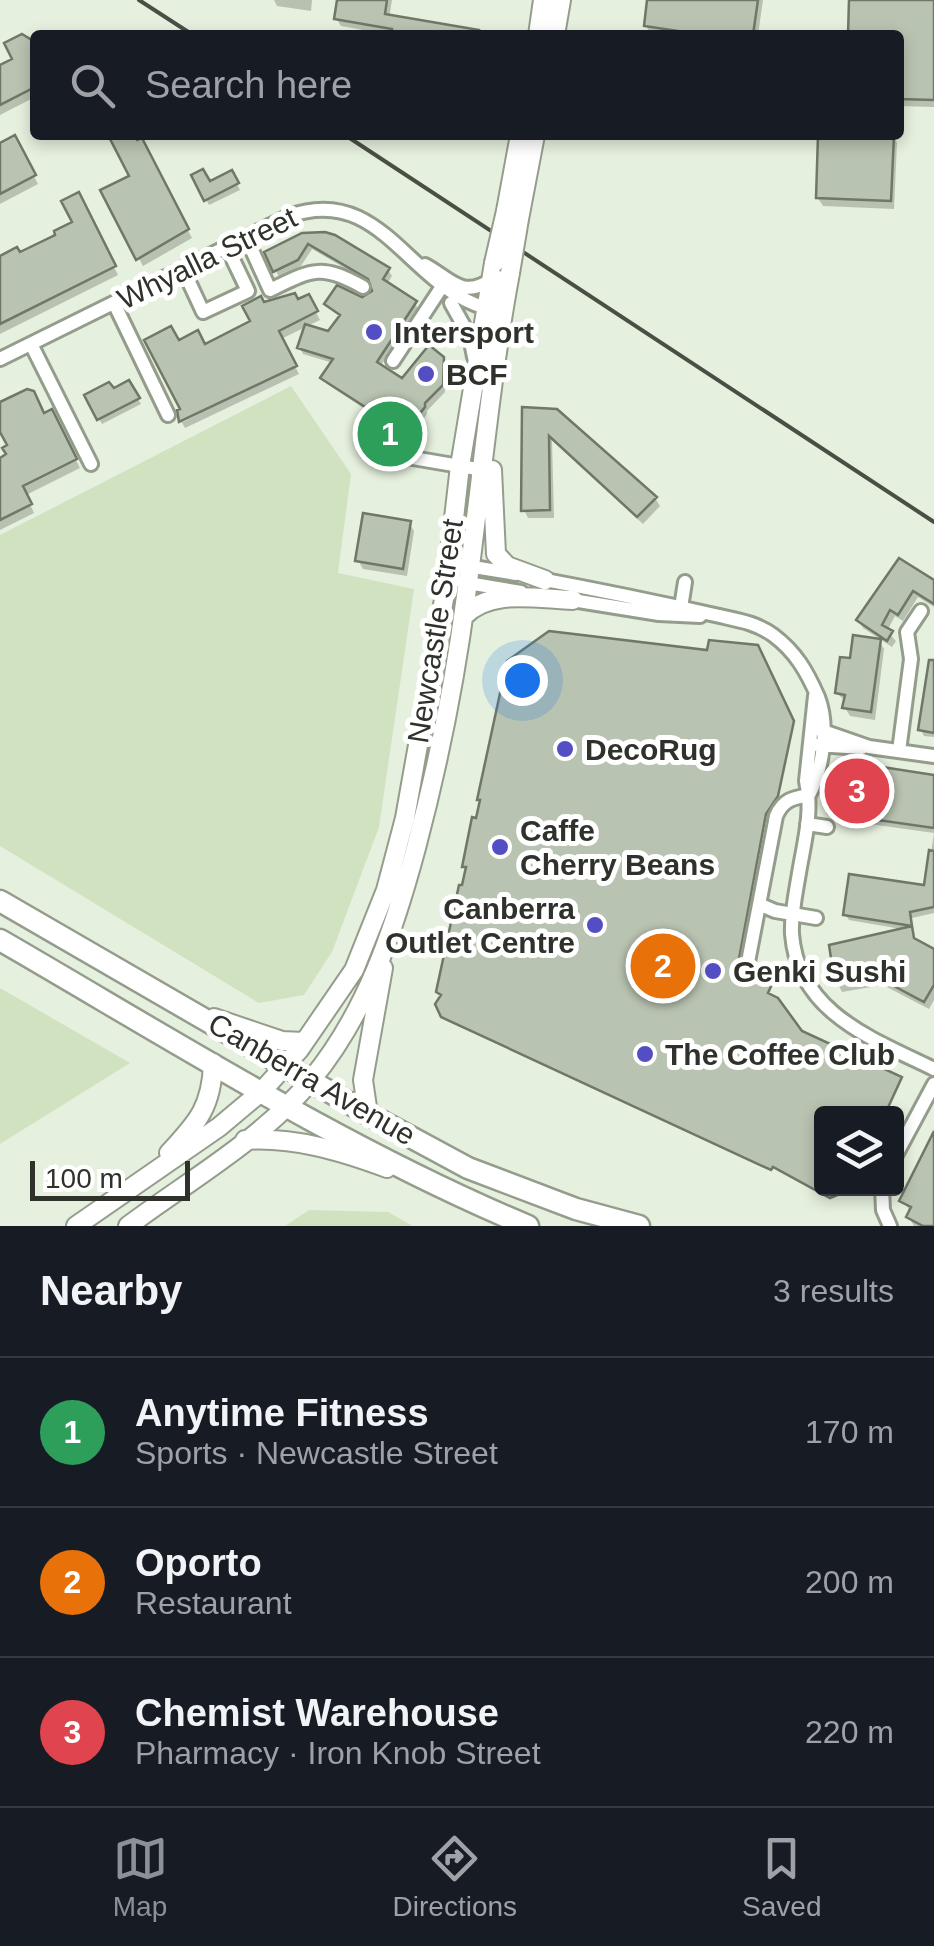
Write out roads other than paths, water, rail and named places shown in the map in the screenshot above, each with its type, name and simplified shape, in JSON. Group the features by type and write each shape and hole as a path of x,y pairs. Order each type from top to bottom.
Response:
{"highway":[{"name":"Canberra Avenue","path":"0,901 468,1168 576,1209 639,1226"},
{"name":"Canberra Avenue","path":"0,940 287,1106 528,1226"}],"main road":[{"path":"539,30 542,0"},
{"path":"555,30 561,0"},
{"name":"Newcastle Street","path":"513,215 520,140"},
{"name":"Newcastle Street","path":"128,1226 245,1140 312,1080 344,1034 385,947 406,884 443,740 464,616 482,470 498,272 535,140"},
{"name":"Newcastle Street","path":"145,1178 262,1091 287,1066 354,970 386,890 405,818 448,572 475,364 493,315"},
{"path":"490,394 496,554 507,566 544,580"},
{"path":"464,616 476,604 495,598 573,600"},
{"path":"368,1114 363,1080 382,986 385,947"},
{"path":"194,1011 282,1041 304,1042"},
{"path":"76,1226 145,1178 183,1138 208,1104 213,1063"},
{"path":"245,1140 305,1143 342,1152 453,1192"}],"street":[{"name":"Whyalla Street","path":"0,359 310,208 334,208 364,220 438,285 470,337 475,364"},
{"path":"246,238 270,290 313,270 338,273 363,287"},
{"path":"182,268 204,312 248,291 227,246"},
{"name":"Whyalla Street","path":"410,257 464,289 476,288 498,272"},
{"name":"Whyalla Street","path":"438,285 493,315"},
{"path":"393,361 438,285"},
{"path":"114,302 168,415"},
{"name":"Whyalla Street","path":"451,302 465,313 493,315"},
{"path":"31,344 91,464"},
{"path":"366,450 482,470"},
{"path":"448,572 544,580 681,611"},
{"path":"469,574 573,600 681,611 754,624 799,660 816,693 818,730 806,781 810,795 793,915 798,962 828,1011 848,1026 934,1069"},
{"path":"681,611 685,582"},
{"path":"899,751 912,658 907,632 921,610"},
{"path":"818,730 869,747 934,756"},
{"path":"816,745 857,750 869,747"},
{"path":"748,962 780,805 790,798 810,795"},
{"path":"807,824 828,827"},
{"path":"761,905 816,918"},
{"path":"904,1140 934,1084"},
{"path":"882,1196 890,1226"}],"railway":[{"path":"139,0 185,30"},
{"path":"353,140 934,522"}],"place":[{"name":"Intersport","path":"374,332"},
{"name":"BCF","path":"426,374"},
{"name":"Anytime Fitness","path":"390,434"},
{"name":"DecoRug","path":"565,749"},
{"name":"Chemist Warehouse","path":"857,791"},
{"name":"Caffe Cherry Beans","path":"500,847"},
{"name":"Canberra Outlet Centre","path":"595,925"},
{"name":"Oporto","path":"663,966"},
{"name":"Genki Sushi","path":"713,971"},
{"name":"The Coffee Club","path":"645,1054"}]}
